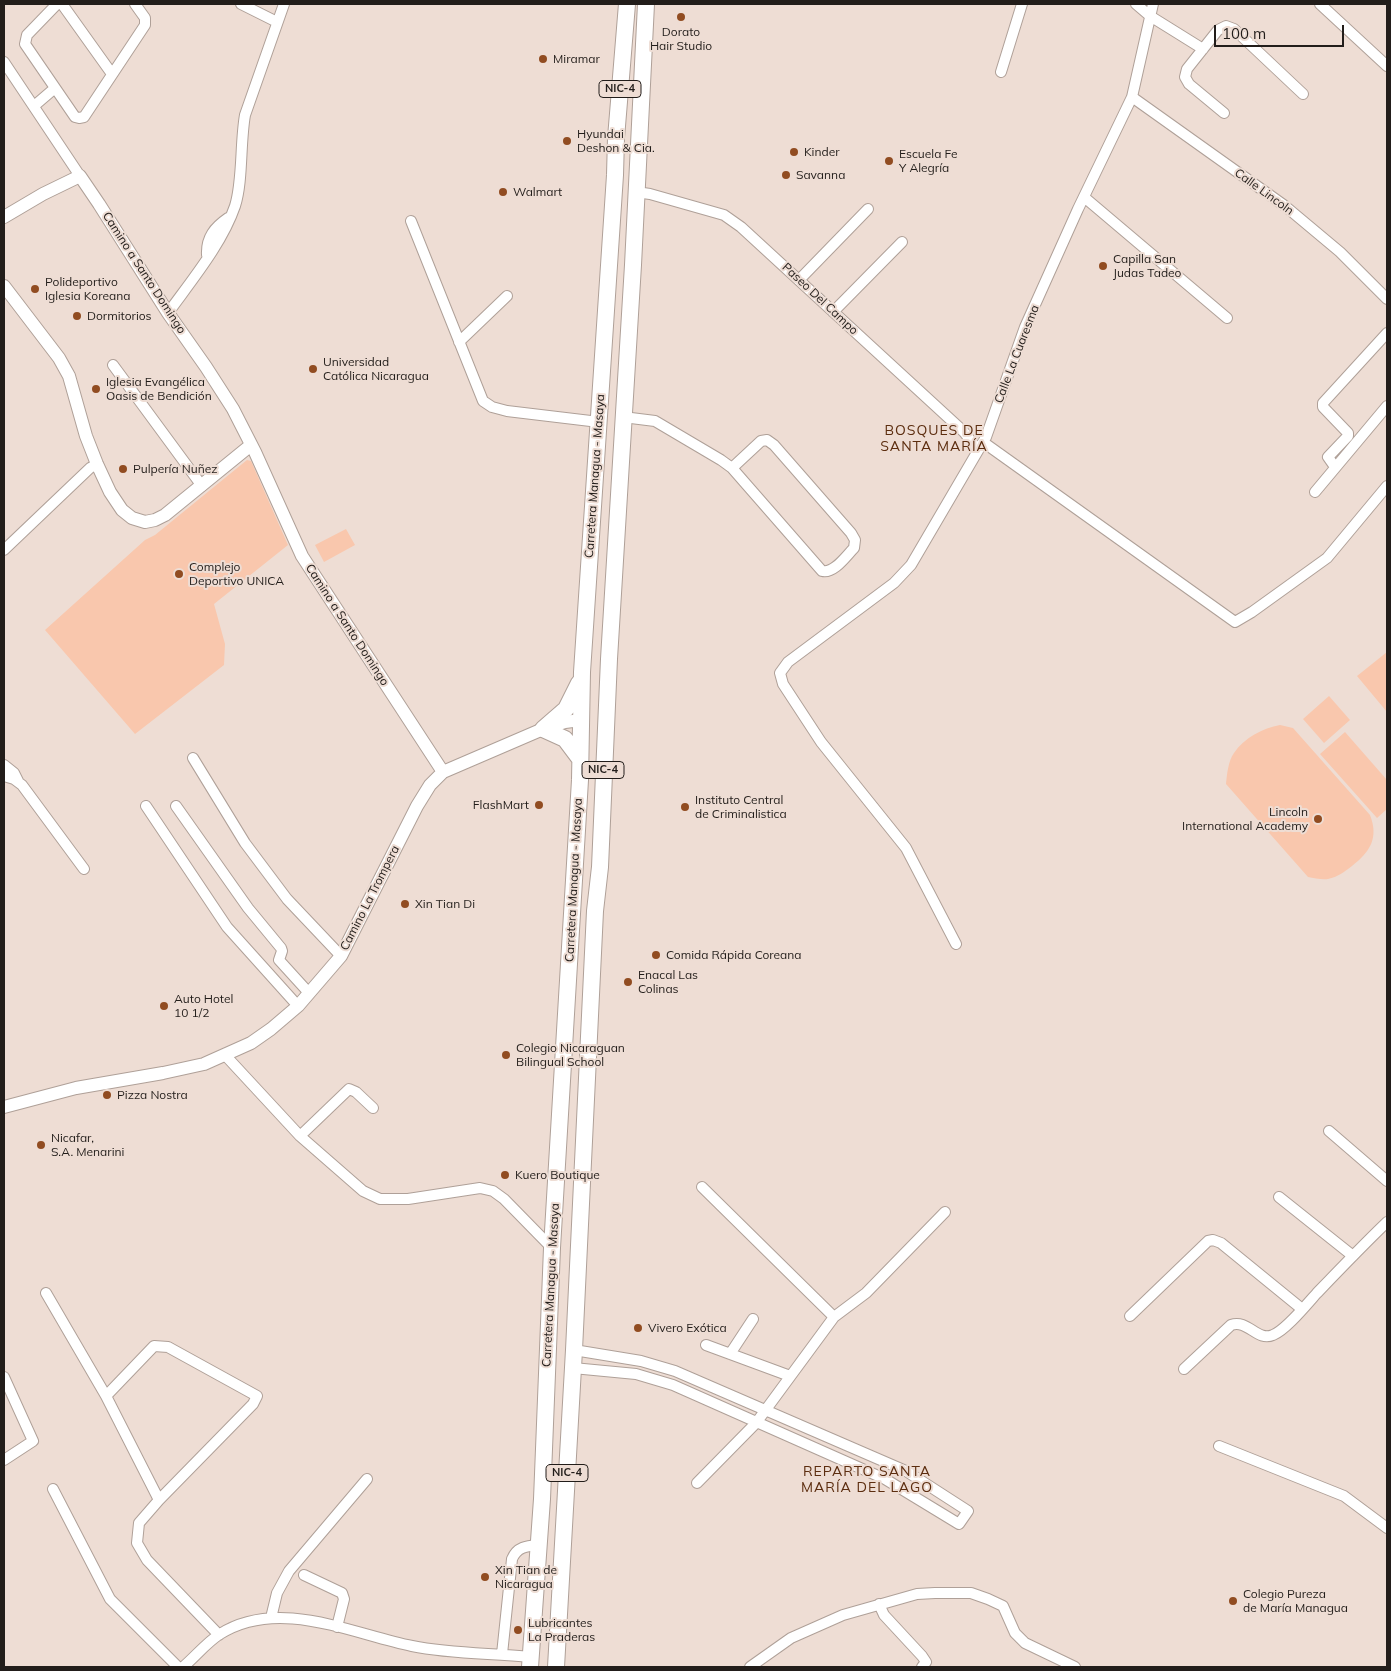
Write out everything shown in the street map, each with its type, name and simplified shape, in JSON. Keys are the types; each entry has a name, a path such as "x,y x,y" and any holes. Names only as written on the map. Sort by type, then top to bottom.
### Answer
{"highway":[{"name":"Carretera Managua - Masaya","path":"530,1664 542,1499 552,1248 580,759 582,672 616,138 627,4"},
{"name":"Carretera Managua - Masaya","path":"556,1667 574,1350 595,911 600,867 609,659 645,8"},
{"path":"616,138 621,149 628,153 639,142"},
{"path":"615,175 626,164 630,165 637,172"},
{"path":"600,867 595,857 599,763 594,742 580,720 597,693 609,659"},
{"path":"580,759 565,739 543,729 566,709 576,692 582,672"},
{"path":"538,1545 552,1541 564,1531"},
{"path":"538,1545 548,1554 555,1571 560,1577"}],"street":[{"path":"57,4 27,35 26,47 74,117 82,118 146,23 145,18 135,4"},
{"path":"62,4 112,74"},
{"path":"241,4 277,22"},
{"path":"168,313 208,257 235,206 245,115 284,4"},
{"path":"1001,72 1022,4"},
{"path":"1136,4 1150,16 1203,49"},
{"name":"Calle La Cuaresma","path":"956,944 906,848 821,742 783,684 780,673 788,662 894,583 911,565 981,446 1026,327 1084,197 1132,97 1153,4"},
{"path":"1320,4 1387,66"},
{"path":"1224,113 1189,84 1185,77 1187,69 1218,30 1226,26 1234,29 1304,94"},
{"path":"4,62 80,176 43,194 4,217"},
{"path":"34,106 55,88"},
{"name":"Calle Lincoln","path":"1132,97 1285,206 1340,252 1387,299"},
{"name":"Camino a Santo Domingo","path":"80,176 168,313 228,401 251,445 302,556 443,772"},
{"name":"Paseo Del Campo","path":"636,192 650,194 724,215 741,227 981,446 1235,622 1327,558 1387,486"},
{"path":"1084,197 1227,318"},
{"path":"799,280 868,209"},
{"path":"411,221 483,401 492,407 507,412 599,422"},
{"path":"833,312 902,242"},
{"path":"4,286 59,358 69,376 86,436 97,464 110,492 122,510 132,518 145,522 165,515 251,445"},
{"path":"460,342 507,296"},
{"path":"1335,467 1328,457 1348,436 1348,433 1323,407 1323,403 1387,333"},
{"path":"113,365 202,486"},
{"path":"1315,492 1387,406"},
{"path":"623,416 655,421 732,468 822,571 832,570 854,548 852,533 774,444 767,440 762,441 732,468"},
{"path":"4,550 90,468 97,464"},
{"path":"443,772 543,729 564,722 580,720"},
{"path":"193,758 245,843 287,899 340,956"},
{"path":"4,765 14,773 84,869"},
{"name":"Camino La Trompera","path":"4,1107 76,1088 204,1064 250,1043 271,1029 298,1006 340,956 356,928 416,806 430,785 443,772"},
{"path":"4,776 18,781"},
{"path":"146,806 227,927 298,1006"},
{"path":"176,806 248,908 281,948 279,960 309,993"},
{"path":"225,1055 300,1136 363,1191 380,1199 408,1199 480,1188 493,1191 504,1199 552,1248"},
{"path":"300,1136 349,1089 356,1092 373,1108"},
{"path":"1329,1131 1387,1181"},
{"path":"702,1187 834,1317"},
{"path":"1279,1197 1353,1256"},
{"path":"697,1483 766,1410 834,1317 866,1293 945,1212"},
{"path":"1184,1369 1231,1325 1243,1324 1265,1336 1272,1336 1302,1309 1387,1222"},
{"path":"1130,1316 1208,1241 1214,1240 1221,1243 1302,1309"},
{"path":"46,1293 106,1396 159,1500"},
{"path":"730,1354 753,1319"},
{"path":"706,1345 790,1376"},
{"path":"106,1396 154,1346 168,1347 257,1396 253,1404 139,1523 137,1543 146,1560 219,1635"},
{"path":"573,1368 636,1374 673,1385 885,1479 960,1524 968,1511 906,1471 675,1371 641,1361 574,1350"},
{"path":"4,1377 33,1441 4,1460"},
{"path":"1219,1446 1344,1496 1387,1528"},
{"path":"271,1618 277,1593 289,1571 367,1479"},
{"path":"53,1489 110,1599 178,1667"},
{"path":"502,1654 512,1559 515,1552 521,1548 538,1545"},
{"path":"304,1575 342,1594 344,1600 337,1628"},
{"path":"750,1667 791,1638 843,1615 917,1594 935,1593 971,1593 1003,1606 1015,1633 1025,1643 1075,1667"},
{"path":"879,1604 884,1615 922,1656 926,1662 922,1667"},
{"path":"183,1667 219,1635 240,1624 271,1618 309,1621 412,1646 468,1653 502,1654 530,1664"}],"shaded area":[{"name":"Complejo Deportivo UNICA","path":"247,460 251,461 288,545 214,604 225,644 224,665 135,734 45,630 145,540 155,535"},
{"path":"346,529 355,545 324,562 315,545"},
{"path":"1387,652 1387,712 1357,676"},
{"path":"1329,696 1350,720 1324,743 1303,719"},
{"path":"1280,725 1293,728 1370,815 1373,823 1373,838 1368,850 1352,866 1332,878 1308,877 1226,784 1230,760 1238,748 1254,734"},
{"path":"1345,732 1387,780 1387,809 1377,818 1320,754"}],"place":[{"name":"Dorato Hair Studio","path":"681,17"},
{"name":"Miramar","path":"543,59"},
{"name":"Hyundai Deshon & Cia.","path":"567,141"},
{"name":"Kinder","path":"794,152"},
{"name":"Escuela Fe Y Alegría","path":"889,161"},
{"name":"Savanna","path":"786,175"},
{"name":"Walmart","path":"503,192"},
{"name":"Capilla San Judas Tadeo","path":"1103,266"},
{"name":"Polideportivo Iglesia Koreana","path":"35,289"},
{"name":"Dormitorios","path":"77,316"},
{"name":"Universidad Católica Nicaragua","path":"313,369"},
{"name":"Iglesia Evangélica Oasis de Bendición","path":"96,389"},
{"name":"Pulpería Nuñez","path":"123,469"},
{"name":"Complejo Deportivo UNICA","path":"179,574"},
{"name":"FlashMart","path":"539,805"},
{"name":"Instituto Central de Criminalistica","path":"685,807"},
{"name":"Lincoln International Academy","path":"1318,819"},
{"name":"Xin Tian Di","path":"405,904"},
{"name":"Comida Rápida Coreana","path":"656,955"},
{"name":"Enacal Las Colinas","path":"628,982"},
{"name":"Auto Hotel 10 1/2","path":"164,1006"},
{"name":"Colegio Nicaraguan Bilingual School","path":"506,1055"},
{"name":"Pizza Nostra","path":"107,1095"},
{"name":"Nicafar, S.A. Menarini","path":"41,1145"},
{"name":"Kuero Boutique","path":"505,1175"},
{"name":"Vivero Exótica","path":"638,1328"},
{"name":"Xin Tian de Nicaragua","path":"485,1577"},
{"name":"Colegio Pureza de María Managua","path":"1233,1601"},
{"name":"Lubricantes La Praderas","path":"518,1630"}],"district":[{"name":"BOSQUES DE SANTA MARÍA","path":"934,440"},
{"name":"REPARTO SANTA MARÍA DEL LAGO","path":"867,1480"}]}
